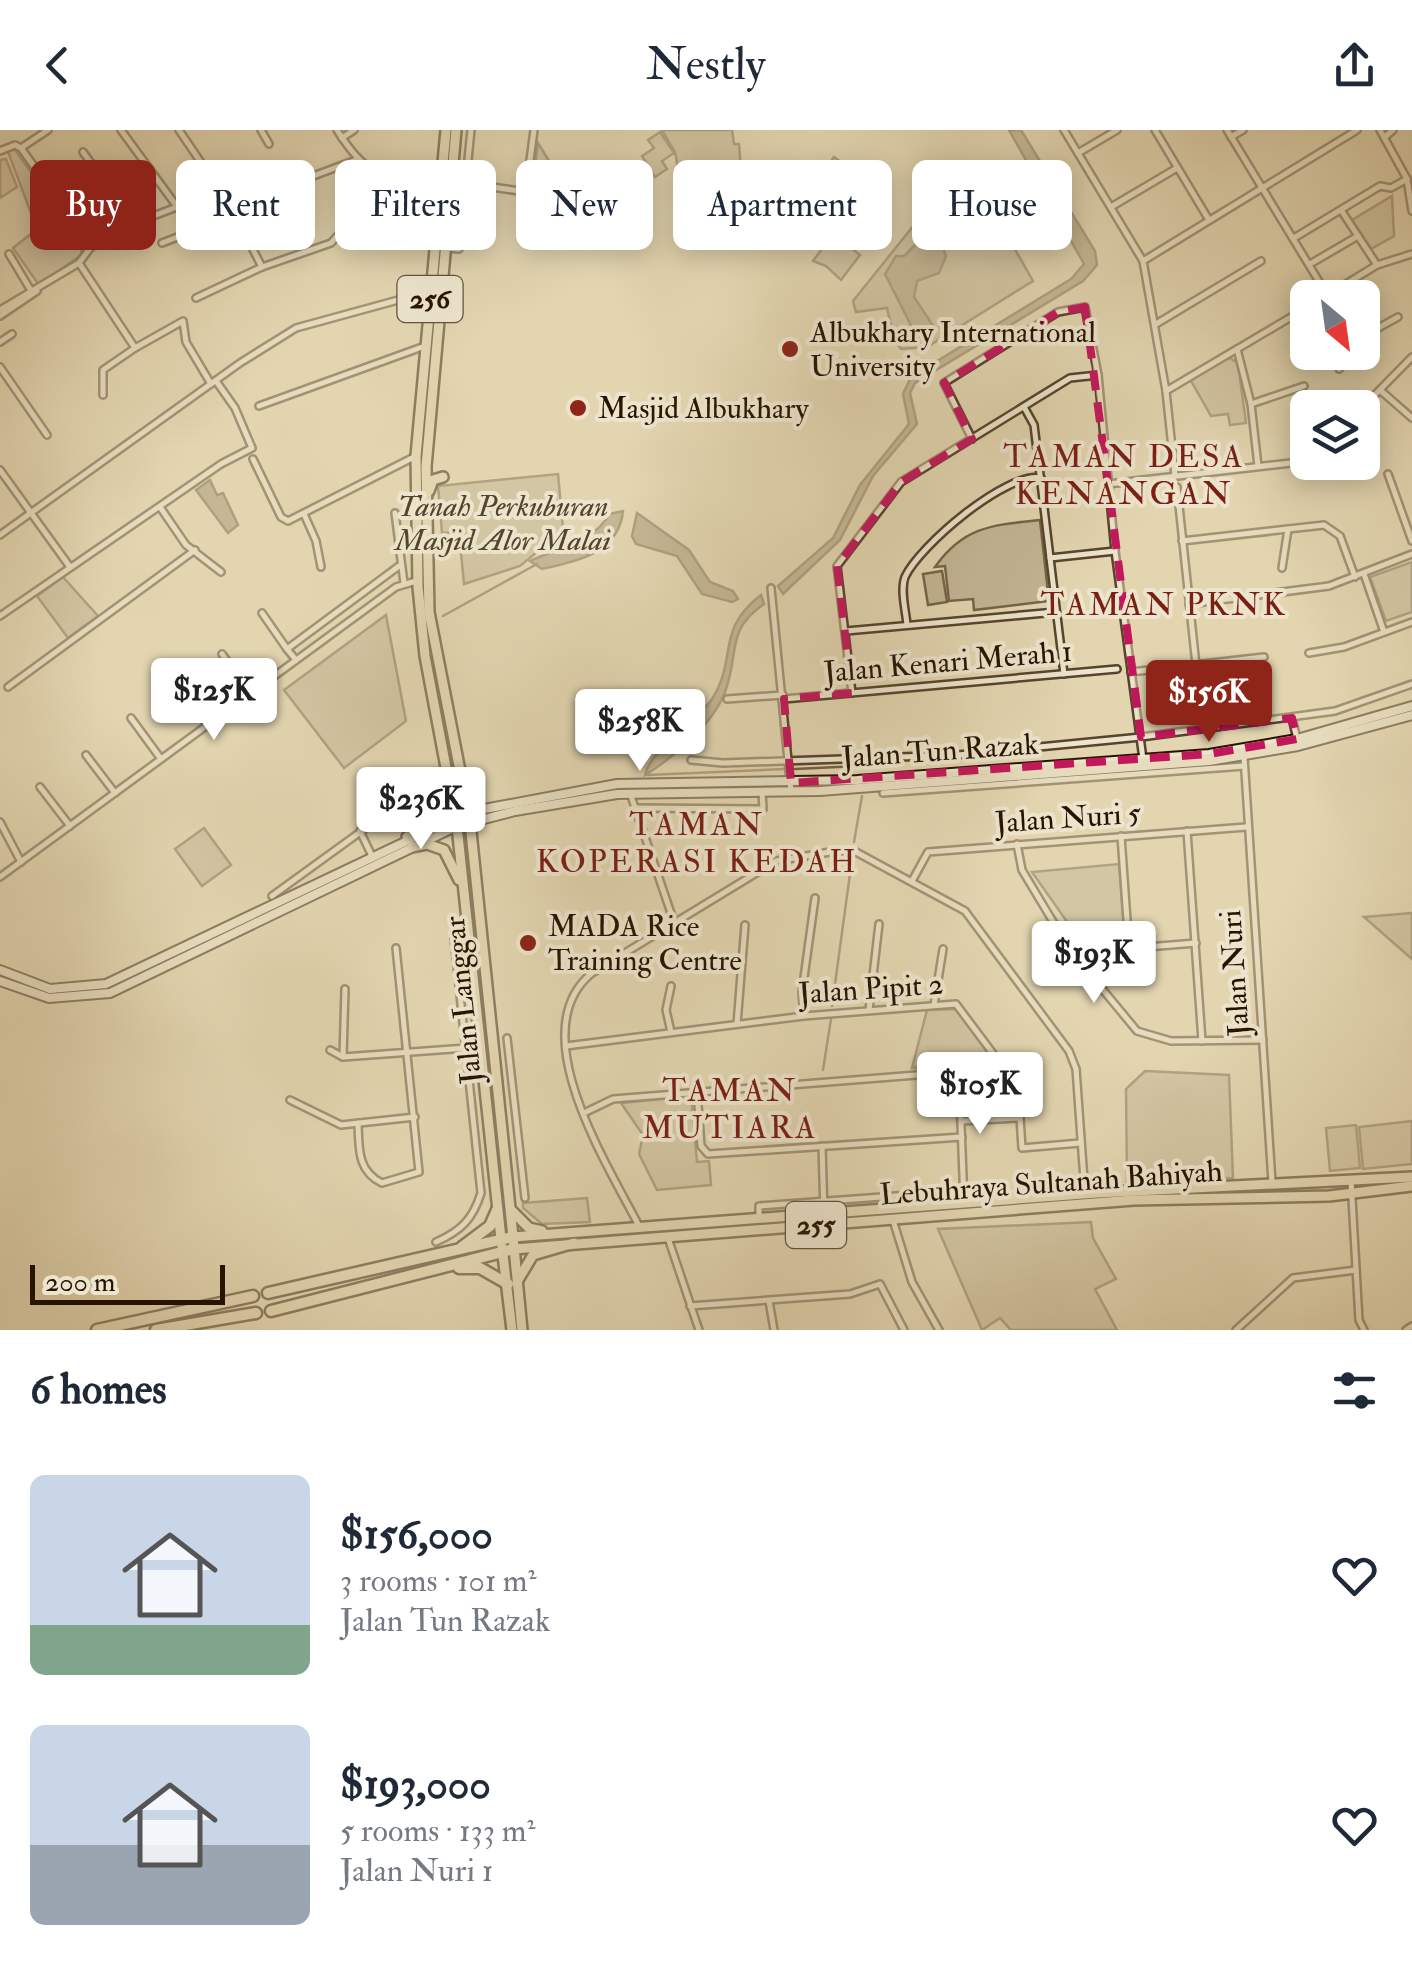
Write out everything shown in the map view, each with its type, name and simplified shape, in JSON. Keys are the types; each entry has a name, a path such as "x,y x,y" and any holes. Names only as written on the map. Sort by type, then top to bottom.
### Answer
{"highway":[{"path":"444,1262 490,1226 503,1209"},
{"path":"271,1311 508,1244"},
{"path":"268,1293 444,1262 480,1268 513,1283"},
{"path":"97,1330 253,1296"},
{"path":"156,1330 256,1313"}],"main road":[{"name":"Jalan Langgar","path":"443,160 446,130"},
{"name":"Jalan Langgar","path":"453,160 456,130"},
{"name":"Jalan Langgar","path":"435,250 416,456 422,637 456,821 481,1045 522,1330"},
{"name":"Jalan Langgar","path":"446,250 425,518 434,654 469,817 481,1045 503,1146 503,1209"},
{"path":"425,518 430,483 443,478"},
{"name":"Jalan Tun Razak","path":"469,817 630,793 762,792 1143,759 1297,739 1412,706"},
{"name":"Jalan Tun Razak","path":"469,817 618,784 892,789 1244,761 1412,715"},
{"path":"410,842 431,820 450,788"},
{"path":"0,981 49,998 110,993 410,842 469,817"},
{"path":"0,970 50,988 106,984 371,854 410,842 444,850 465,896"},
{"name":"Lebuhraya Sultanah Bahiyah","path":"508,1244 566,1232 642,1226 1085,1194 1412,1177"},
{"name":"Lebuhraya Sultanah Bahiyah","path":"508,1244 574,1244 1134,1200 1352,1194 1412,1186"},
{"path":"503,1209 534,1230 566,1232"},
{"path":"642,1226 667,1238 687,1223"},
{"path":"513,1283 533,1254 574,1244"},
{"name":"Jalan Langgar","path":"512,1330 513,1283"}],"street":[{"path":"21,148 48,130"},
{"path":"121,130 176,205"},
{"path":"179,130 200,160"},
{"path":"260,130 269,144"},
{"path":"337,130 356,160"},
{"path":"342,138 354,130"},
{"path":"467,160 471,130"},
{"path":"530,160 534,130"},
{"path":"1064,130 1142,261 1156,324 1175,476"},
{"path":"1078,153 1117,130"},
{"path":"1155,130 1210,220"},
{"path":"1226,130 1318,280"},
{"path":"1231,137 1242,130"},
{"path":"1142,261 1357,130"},
{"path":"1380,130 1407,180 1412,211"},
{"path":"1384,137 1392,130"},
{"path":"0,150 15,145 30,161"},
{"path":"83,152 89,160"},
{"path":"1111,207 1177,168"},
{"path":"1294,238 1380,186 1388,188 1407,180"},
{"path":"1341,210 1377,266"},
{"path":"1310,264 1358,236"},
{"path":"162,243 176,238"},
{"path":"196,298 335,239"},
{"path":"0,313 79,263 89,250"},
{"path":"253,250 262,267"},
{"path":"8,254 33,290"},
{"path":"1354,280 1377,266 1412,254"},
{"path":"1156,324 1261,261"},
{"path":"79,263 136,348"},
{"path":"0,535 296,328 431,291"},
{"path":"972,438 944,383 1058,312 1085,307 1098,375 1114,550 1143,759"},
{"path":"1380,327 1398,317"},
{"path":"1166,391 1290,318"},
{"path":"0,616 159,506 252,448 235,408 186,342 182,321 103,370 102,395"},
{"path":"0,342 12,334"},
{"path":"258,406 426,345"},
{"path":"1237,349 1252,404 1258,466"},
{"path":"1412,358 1380,390 1412,418"},
{"path":"0,367 47,434"},
{"path":"852,693 837,566 901,482 1074,376 1098,375"},
{"path":"1252,404 1304,386"},
{"path":"1023,407 1034,425 1064,674"},
{"path":"253,459 283,520 304,514 416,456"},
{"path":"1108,484 1290,463"},
{"path":"0,470 70,567"},
{"path":"1388,474 1412,541"},
{"path":"906,625 905,577 942,529 1020,481 1041,478"},
{"path":"1178,487 1196,665"},
{"path":"159,506 182,540 221,572"},
{"path":"395,512 404,583"},
{"path":"304,514 316,541 321,567"},
{"path":"1182,541 1324,525 1335,531 1355,577"},
{"path":"1282,568 1288,529"},
{"path":"8,687 195,550"},
{"path":"1050,558 1114,550"},
{"path":"1189,604 1318,588 1412,554"},
{"path":"287,648 399,566"},
{"path":"1364,574 1384,632"},
{"path":"0,878 404,583 418,581"},
{"path":"771,588 791,787"},
{"path":"846,631 1056,612"},
{"path":"262,613 296,660"},
{"path":"1309,654 1412,622"},
{"path":"222,654 250,694"},
{"path":"1131,672 1264,658"},
{"name":"Jalan Kenari Merah 1","path":"727,699 852,693 1117,670"},
{"path":"691,760 789,761 958,754 1141,737 1335,711 1412,684"},
{"path":"177,685 208,725"},
{"path":"131,718 161,759"},
{"path":"1292,718 1297,739"},
{"path":"86,754 114,794"},
{"name":"Jalan Nuri","path":"1244,761 1272,1185"},
{"path":"272,896 439,775"},
{"path":"40,786 70,826"},
{"path":"883,794 892,789"},
{"path":"634,808 763,808 762,792"},
{"path":"630,793 674,922"},
{"path":"0,822 21,862"},
{"name":"Jalan Nuri 5","path":"912,881 928,852 1246,826"},
{"path":"360,832 371,854"},
{"path":"1187,832 1202,1040"},
{"path":"1121,836 1129,948"},
{"path":"1017,844 1022,870 1070,950 1144,1035 1263,1040"},
{"path":"642,1226 570,1080 566,1046 568,1009 580,985 674,922 770,864 792,855 849,851 965,911 1069,1051 1076,1070 1085,1194"},
{"path":"804,1016 802,992 815,898"},
{"path":"869,1010 879,924"},
{"path":"737,1024 744,925"},
{"path":"436,1242 463,1227 473,1216 481,1193 481,1045 454,935 460,928 468,928"},
{"path":"1090,973 1129,948 1196,943"},
{"path":"358,1123 363,1167 382,1182 419,1172 396,948"},
{"path":"934,1004 943,949"},
{"path":"671,986 666,1010 671,1032"},
{"path":"342,1057 345,989"},
{"name":"Jalan Pipit 2","path":"566,1046 804,1016 934,1004 962,1008 1018,1087 1022,1148 1080,1143"},
{"path":"330,1050 342,1057 410,1055 507,1042 525,1198"},
{"path":"584,1113 613,1099 1005,1068"},
{"path":"959,1072 964,1204"},
{"path":"697,1091 701,1146 708,1154 962,1137"},
{"path":"290,1100 328,1121 358,1123 415,1117"},
{"path":"962,1121 1020,1118"},
{"path":"503,1146 518,1144"},
{"path":"822,1145 824,1213"},
{"path":"1351,1181 1360,1329"},
{"path":"760,1218 759,1206 964,1191"},
{"path":"893,1218 912,1282 939,1330"},
{"path":"667,1238 699,1330"},
{"path":"1236,1330 1293,1278 1356,1270"},
{"path":"690,1306 850,1294 880,1284 904,1330"},
{"path":"770,1301 774,1330"},
{"path":"1406,1330 1412,1326"}],"highlighted area":[{"path":"1085,307 1141,737 1292,718 1297,739 1209,754 791,783 784,699 852,693 837,566 901,482 972,439 944,383 1058,312"}],"green space":[{"path":"662,130 732,130 734,144 739,144 740,160 677,160"},
{"path":"660,132 674,153 662,161 667,169 655,177 653,160 642,156 654,148 648,140"},
{"path":"538,143 548,160 536,160"},
{"path":"13,147 30,171 30,210 7,149"},
{"path":"6,159 17,187 0,198 0,160"},
{"path":"1392,196 1394,236 1371,249 1352,220"},
{"path":"912,227 912,250 1015,250 1033,281 927,347 901,349 894,339 887,308 856,312 853,301"},
{"path":"30,235 30,250 81,250 81,255 39,285 13,248"},
{"path":"821,250 854,250 860,255 841,280 826,266 813,261"},
{"path":"1228,357 1238,363 1246,423 1230,425 1228,414 1211,416 1190,379"},
{"name":"Tanah Perkuburan Masjid Alor Malai","path":"558,474 564,539 543,547 520,566 464,584 459,532 442,533 438,486"},
{"path":"1040,520 1049,601 974,610 973,599 949,601 945,566 935,567 957,543 994,526"},
{"path":"1412,562 1412,612 1386,621 1370,577"},
{"path":"942,571 947,602 928,605 923,574"},
{"path":"63,577 98,616 68,638 37,596"},
{"path":"386,615 406,721 344,768 284,690"},
{"path":"204,828 231,865 202,886 175,849"},
{"path":"1119,864 1125,942 1114,946 1096,934 1082,943 1032,872"},
{"path":"1412,913 1412,959 1364,917"},
{"path":"956,1009 993,1060 912,1068 927,1010"},
{"path":"1145,1071 1229,1075 1233,1178 1127,1182 1126,1089"},
{"path":"691,1096 697,1162 709,1161 711,1185 657,1190 639,1154 643,1135 621,1103"},
{"path":"1412,1121 1412,1164 1363,1169 1359,1127"},
{"path":"1356,1125 1360,1168 1330,1171 1326,1128"},
{"path":"587,1198 590,1222 542,1224 523,1208 523,1203"},
{"path":"1091,1222 1093,1238 1116,1279 1095,1289 1117,1330 1011,1330 1000,1318 982,1330 938,1229"}],"shaded area":[{"path":"1009,130 1021,130 1039,160 1026,160"},
{"path":"1072,213 1095,251 1097,265 1083,281 915,383 910,393 917,424 873,476 840,540 783,594 778,586 833,538 860,485 909,424 903,394 911,377 1071,279 1084,264 1072,243"},
{"path":"912,248 944,250 946,256 939,273 917,281 914,297 934,327 927,341 919,341 885,274 896,256 904,256"},
{"path":"210,480 217,495 223,493 238,525 228,533 196,490"},
{"path":"623,511 614,537 594,553 542,569 530,561 585,538 609,514"},
{"path":"637,513 689,550 710,582 733,591 738,599 732,602 702,594 677,556 636,544 632,536"},
{"path":"761,595 764,604 738,633 719,704 691,739 645,775 655,756 712,699 720,684 732,632"}],"waterway":[{"path":"443,616 537,564"},
{"path":"795,769 859,766"},
{"path":"647,775 785,769"},
{"path":"854,842 862,796"},
{"path":"832,1006 852,859"},
{"path":"823,1070 831,1019"}],"place":[{"name":"Albukhary International University","path":"790,349"},
{"name":"Masjid Albukhary","path":"578,408"},
{"name":"MADA Rice Training Centre","path":"528,943"}],"district":[{"name":"TAMAN DESA KENANGAN","path":"1124,476"},
{"name":"TAMAN PKNK","path":"1164,605"},
{"name":"TAMAN KOPERASI KEDAH","path":"697,844"},
{"name":"TAMAN MUTIARA","path":"730,1110"}]}
